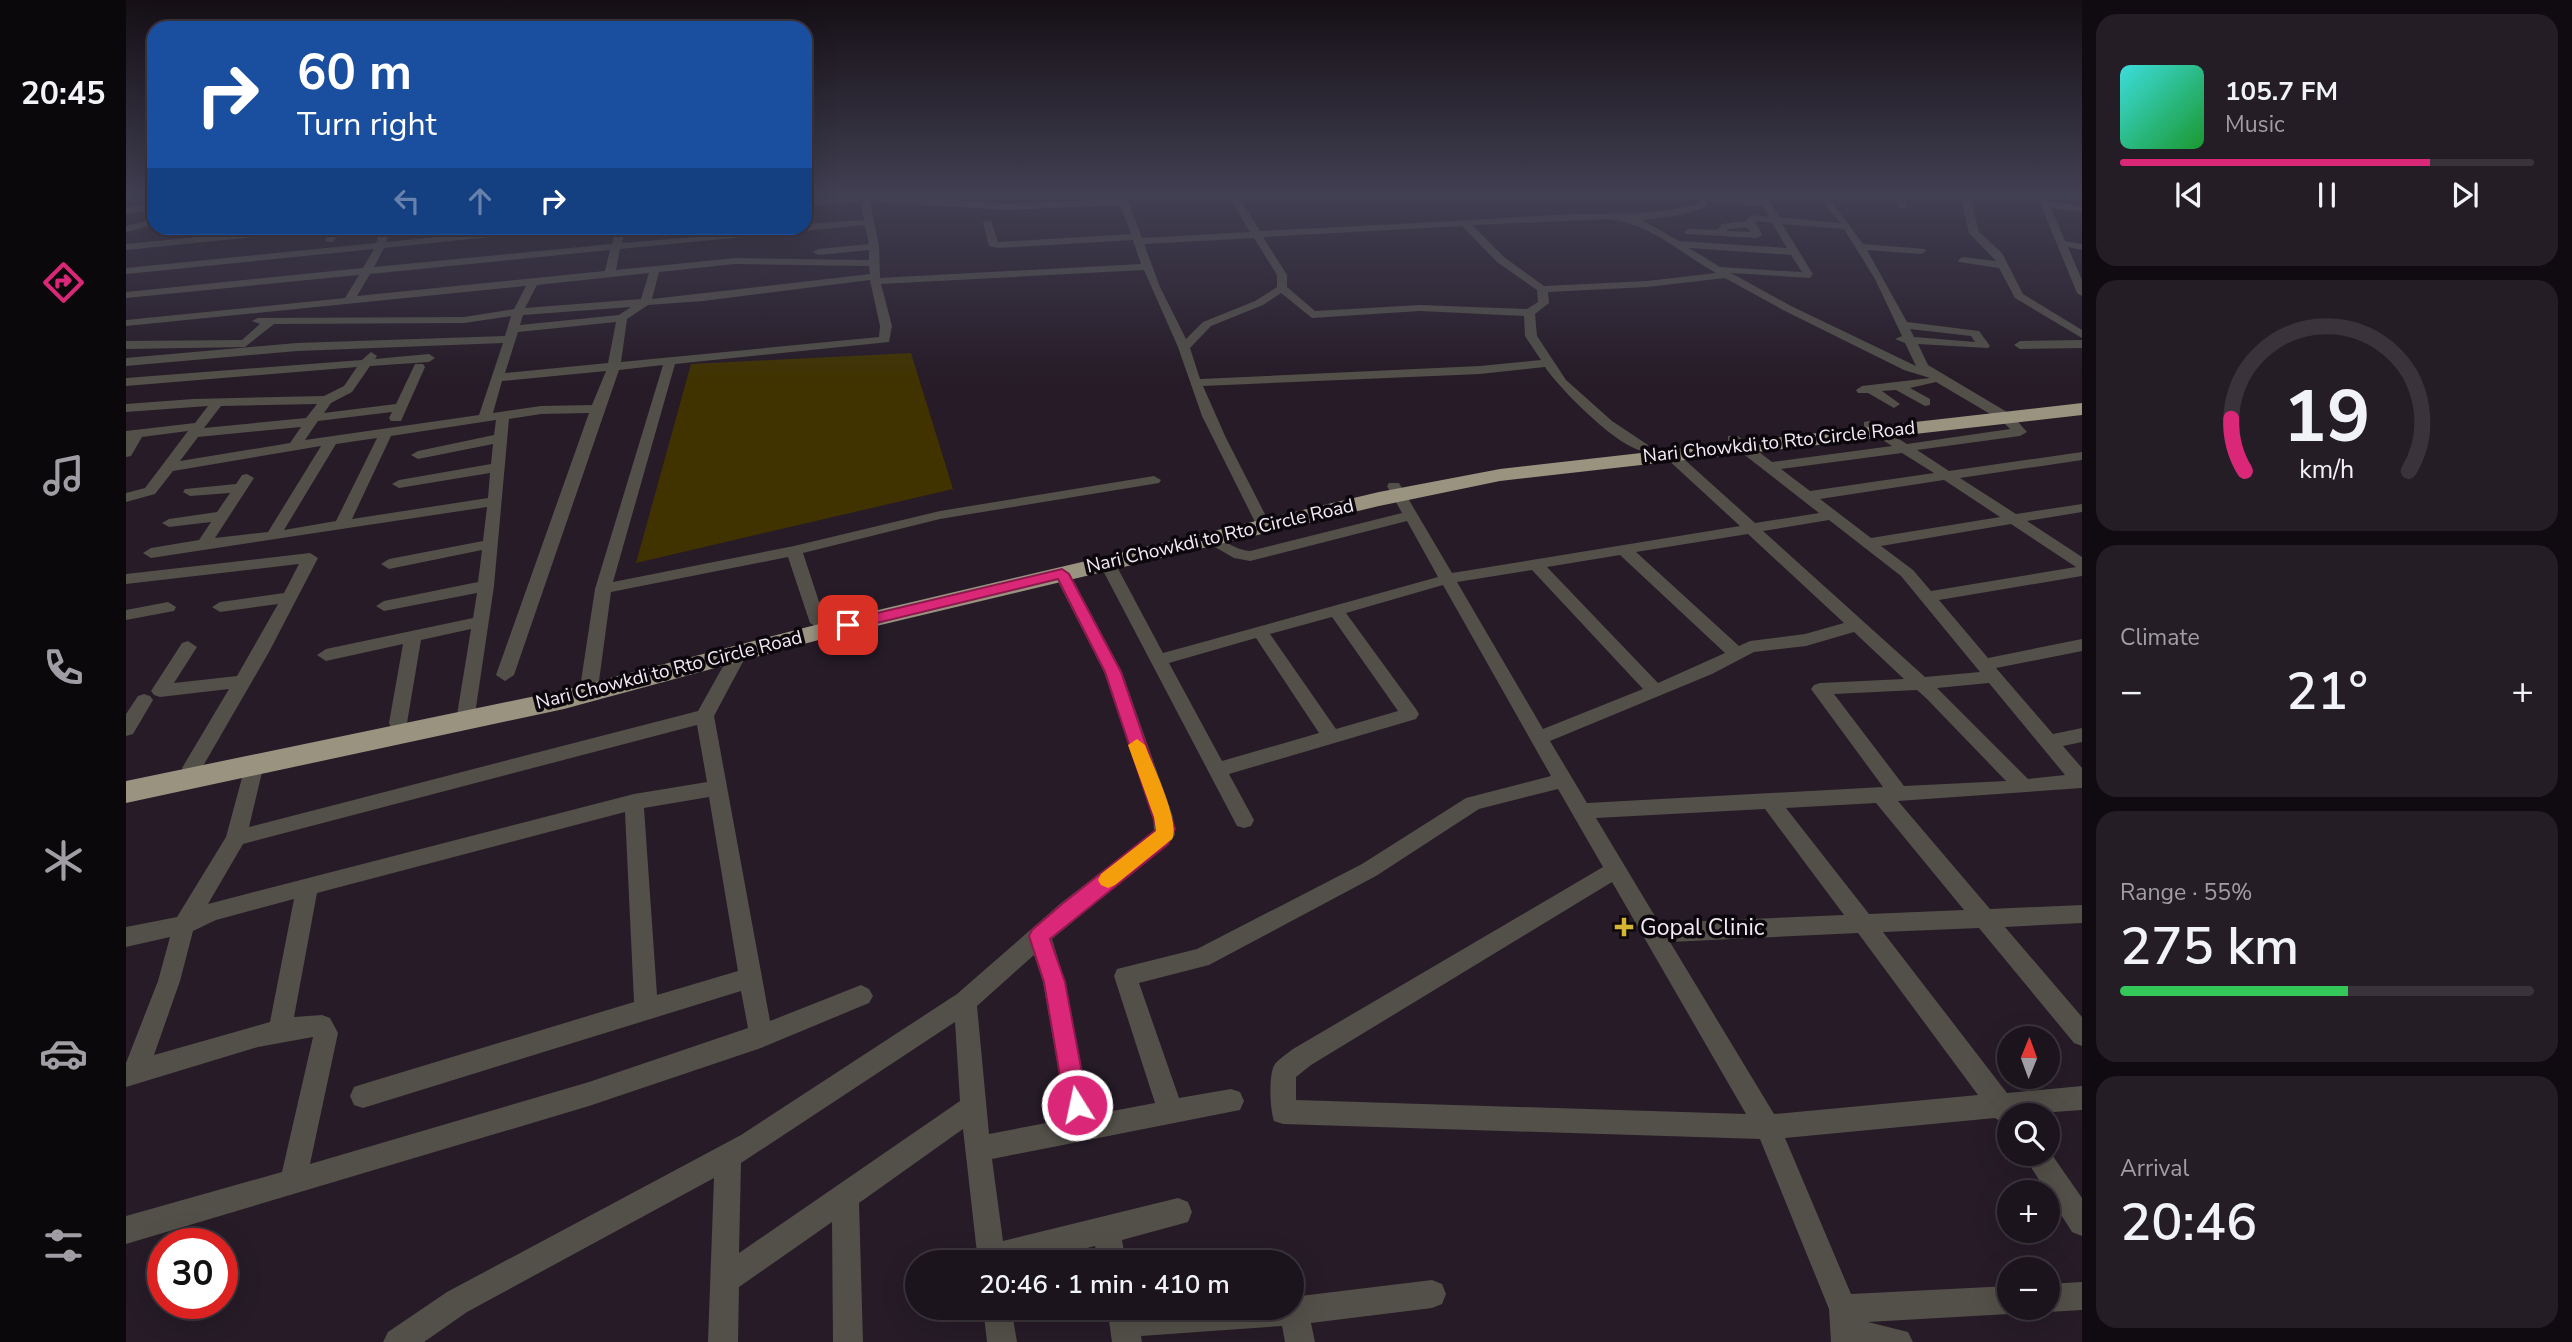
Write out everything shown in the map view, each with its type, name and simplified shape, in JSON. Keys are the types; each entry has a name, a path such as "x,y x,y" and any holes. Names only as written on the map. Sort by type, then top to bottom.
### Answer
{"highway":[{"name":"Nari Chowkdi to Rto Circle Road","path":"126,793 253,768 467,714 737,656 823,631 1209,539 1261,521 1402,499 1500,475 1671,454 1737,442 1999,418 2082,405"},
{"path":"1402,499 1452,473 1643,449 1737,442"},
{"path":"126,781 398,723 467,714 681,656 1261,521"}],"street":[{"path":"215,260 218,256"},
{"path":"126,271 260,256"},
{"path":"348,302 374,256"},
{"path":"126,295 512,256"},
{"path":"610,274 614,256"},
{"path":"126,362 238,350 434,342 622,318 646,302 703,281 734,261 784,256"},
{"path":"496,378 885,340 886,326 875,279 875,256"},
{"path":"1144,256 1184,346 1212,425 1261,521"},
{"path":"1271,256 1282,275 1282,288 1312,315 1420,307 1530,313 1544,303 1542,289"},
{"path":"1497,256 1508,267 1542,289 1647,284 1726,275"},
{"path":"1696,256 1726,275 1844,337 1926,375 2020,432 1769,467"},
{"path":"1715,268 1806,276 1808,274 1796,256"},
{"path":"1850,256 1926,375"},
{"path":"1865,256 1902,325 1904,339"},
{"path":"1998,256 2019,296 2082,335"},
{"path":"2066,256 2082,293"},
{"path":"1963,260 2003,265"},
{"path":"734,261 876,262"},
{"path":"434,342 477,303 533,282 655,270 703,281 875,279 1148,267"},
{"path":"646,302 655,270"},
{"path":"485,417 509,334 533,282"},
{"path":"1184,346 1208,324 1259,303 1282,288"},
{"path":"1871,288 1885,290"},
{"path":"126,323 215,317 348,302 477,303 518,312 646,302"},
{"path":"1530,313 1531,336 1561,382 1643,449"},
{"path":"126,400 165,359 215,317 327,322 456,320"},
{"path":"505,675 614,366 622,318"},
{"path":"126,339 150,321"},
{"path":"192,403 238,350 271,321"},
{"path":"281,379 327,322"},
{"path":"126,408 218,402 268,395 326,400 348,388 368,362 376,344 396,322"},
{"path":"1902,325 1976,333 1984,346 1904,339"},
{"path":"126,345 183,344 238,350"},
{"path":"2020,345 2082,344"},
{"path":"590,681 603,589 670,361"},
{"path":"126,383 368,362 424,363 342,525"},
{"path":"1196,383 1480,370 1550,363"},
{"path":"1894,404 1866,389 1898,386 1926,375"},
{"path":"1898,386 1925,402"},
{"path":"294,446 326,400"},
{"path":"126,498 150,491 218,402"},
{"path":"126,453 132,434 310,420 400,407"},
{"path":"169,467 485,417 541,410 597,409"},
{"path":"467,714 486,586 503,415"},
{"path":"1873,428 2082,564"},
{"path":"418,455 501,438"},
{"path":"273,536 331,441"},
{"path":"1737,442 1907,573 2082,780"},
{"path":"1671,454 1921,684 2024,787"},
{"path":"1808,496 2082,456"},
{"path":"399,484 498,467"},
{"path":"603,589 794,551 940,514 1154,480"},
{"path":"190,492 243,483 204,544"},
{"path":"1209,539 1239,555 1250,556 1402,499 1615,870 1768,1127 1857,1341 1898,1342"},
{"path":"151,553 495,500"},
{"path":"1869,543 2082,508"},
{"path":"1158,660 1448,579 1832,515"},
{"path":"169,523 222,516"},
{"path":"192,768 243,681 326,527"},
{"path":"389,564 491,544"},
{"path":"1624,550 1737,654"},
{"path":"794,551 818,623"},
{"path":"126,579 310,558"},
{"path":"1107,563 1244,820"},
{"path":"1536,565 1655,690"},
{"path":"1927,597 2082,571"},
{"path":"398,1342 457,1302 750,1144 965,1002 1069,910 1161,839 1166,829 1113,672 1062,574"},
{"path":"384,606 486,586"},
{"path":"220,607 288,597"},
{"path":"126,615 168,607"},
{"path":"1217,770 1410,714 1336,611"},
{"path":"326,655 480,621"},
{"path":"1539,738 1750,647 1806,640 1857,625"},
{"path":"1260,632 1331,736"},
{"path":"398,723 413,636"},
{"path":"2082,645 1990,670 1921,684 1820,689 1890,794 1982,918 2082,1035"},
{"path":"188,647 160,691 243,681"},
{"path":"737,656 705,716 761,1037"},
{"path":"126,729 144,700"},
{"path":"236,838 705,716"},
{"path":"2050,742 2082,735"},
{"path":"131,1074 169,981 184,925 236,838 253,768"},
{"path":"1171,1112 1125,976 1201,958 1369,870 1473,803 1563,780"},
{"path":"1581,811 2024,787 2082,780"},
{"path":"126,937 184,925 211,912 634,802 717,788"},
{"path":"1770,801 1999,1103"},
{"path":"634,802 646,1009"},
{"path":"1615,870 1302,1057 1284,1072 1283,1112 1768,1127 1997,1112"},
{"path":"280,1031 307,889"},
{"path":"1653,933 2082,914"},
{"path":"1040,936 1054,982 1081,1129"},
{"path":"363,1096 751,978"},
{"path":"126,1230 519,1116 761,1037 861,996"},
{"path":"965,1002 973,1107 991,1250"},
{"path":"131,1074 280,1031 313,1023 322,1026 326,1033 293,1181"},
{"path":"2052,1103 2082,1098"},
{"path":"978,1149 1231,1101"},
{"path":"725,1280 973,1107"},
{"path":"723,1342 728,1156"},
{"path":"2044,1166 2082,1222"},
{"path":"845,1196 848,1342"},
{"path":"1030,1250 1178,1212"},
{"path":"1106,1230 1110,1250"},
{"path":"1304,1310 1432,1294"},
{"path":"2060,1297 2082,1296"},
{"path":"1843,1309 1997,1301"},
{"path":"999,1320 1002,1342"},
{"path":"1124,1324 1176,1320"},
{"path":"1296,1320 1300,1342"}],"shaded area":[{"path":"911,353 953,489 636,563 691,364"}],"slow traffic":[{"path":"1108,880 1166,834 1163,817 1137,745"}],"place":[{"name":"Gopal Clinic","path":"1624,927"}],"route":[{"path":"848,625 1062,574 1113,672 1163,817 1166,834 1040,936 1054,982 1077,1105"}]}
